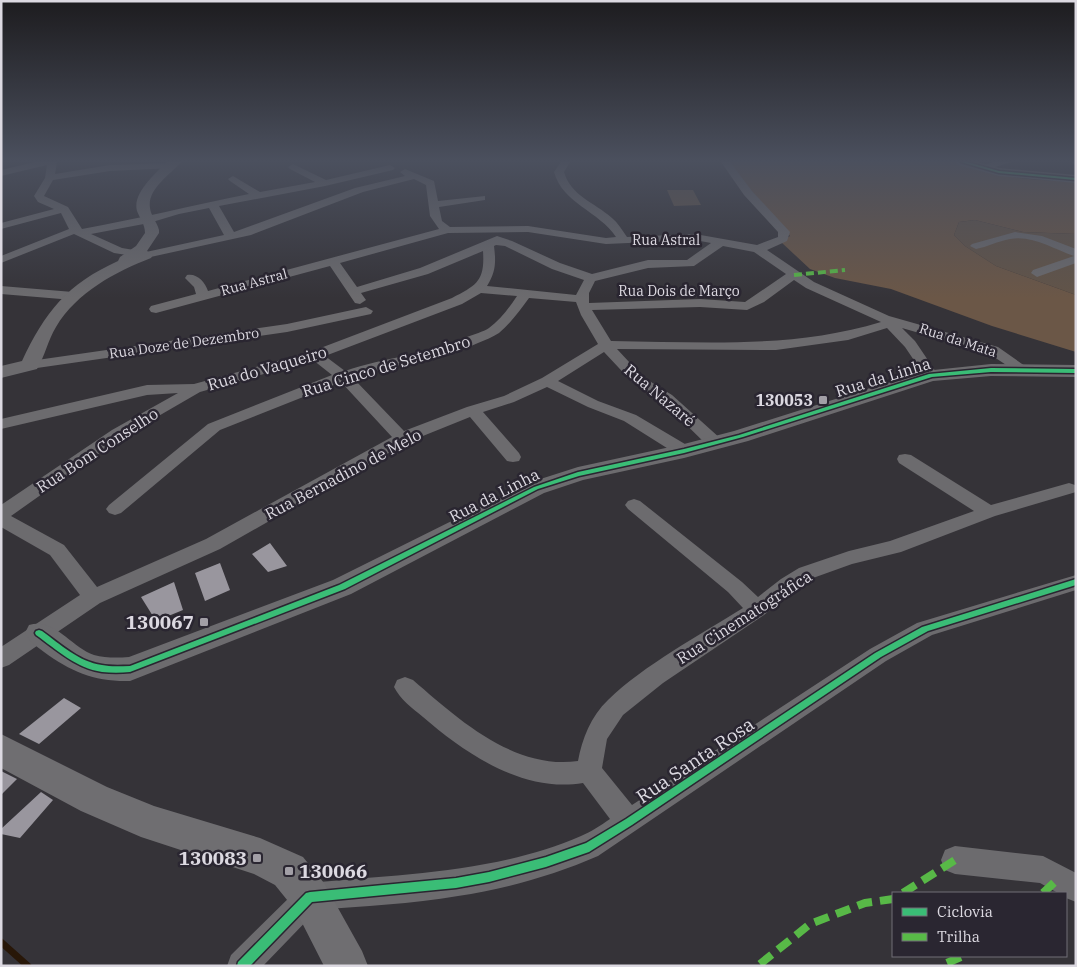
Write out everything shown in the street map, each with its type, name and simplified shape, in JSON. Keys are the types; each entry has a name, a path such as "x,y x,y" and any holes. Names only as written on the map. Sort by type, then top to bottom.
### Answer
{"main road":[{"path":"1,750 94,799 154,824 260,857 289,871 310,897 345,963"}],"street":[{"path":"139,255 152,233 149,220 142,207"},
{"path":"1,260 77,231 149,220 177,211 200,207"},
{"path":"214,207 231,237"},
{"path":"30,365 47,327 73,296 114,268 139,255 231,237 312,207"},
{"path":"434,207 434,217 437,222 448,230"},
{"path":"590,207 610,222 623,240"},
{"path":"758,249 783,239 785,234 761,207"},
{"path":"1,226 64,208 77,231 107,247 139,255"},
{"path":"479,289 486,278 490,265 492,243 501,228"},
{"name":"Rua Astral","path":"156,309 448,230 501,228 540,230 596,240 695,237 758,249 810,285 888,321 910,344 931,375"},
{"path":"976,246 1014,235 1029,236 1076,254"},
{"path":"355,291 424,271 492,243 508,243 556,266 590,278 648,264 690,263 721,242"},
{"path":"1037,273 1076,259"},
{"path":"333,262 381,331"},
{"name":"Rua Dois de Março","path":"479,289 583,303 700,303 748,306 754,304 783,280 794,275"},
{"path":"191,278 200,285 203,296"},
{"path":"590,278 585,285 583,303 606,346 776,346 848,336 888,321"},
{"name":"Rua do Vaqueiro","path":"1,424 147,390 195,389 315,355 457,301 479,289"},
{"path":"1,290 73,296"},
{"name":"Rua Cinco de Setembro","path":"115,508 168,467 214,427 294,394 367,368 443,351 482,336 510,315 525,294"},
{"name":"Rua Doze de Dezembro","path":"1,372 30,365 260,332 366,312"},
{"name":"Rua da Mata","path":"888,321 993,350 1005,356 1025,371"},
{"name":"Rua Bernadino de Melo","path":"1,658 93,598 213,544 402,438 509,398 547,381 577,361 606,346"},
{"name":"Rua Nazaré","path":"606,346 636,379 666,398 715,443"},
{"path":"315,355 344,377 375,412 402,438"},
{"name":"Rua da Linha","path":"39,633 81,663 109,671 130,670 342,587 553,481 715,443 931,375 966,371 1076,371"},
{"path":"547,381 593,404 630,418 684,451"},
{"name":"Rua Bom Conselho","path":"1,514 118,433 195,389"},
{"path":"473,410 513,457"},
{"path":"905,459 989,512"},
{"name":"Rua Cinematográfica","path":"589,771 593,745 597,734 615,708 655,676 757,609 788,584 806,573 849,558 894,547 989,512 1069,489"},
{"path":"634,505 735,587 757,609"},
{"path":"1,519 57,550 93,598"},
{"name":"Rua Santa Rosa","path":"310,897 456,883 489,877 546,862 589,846 629,822 878,655 925,629 1076,582"},
{"path":"405,687 435,714 479,746 512,762 562,774 589,771 629,822"},
{"path":"955,860 1043,870 1076,888"},
{"path":"242,966 254,951 310,897"}],"shaded area":[{"path":"765,207 1076,207 1076,234 1023,232 975,220 959,222 954,235 965,246 996,266 1076,295 1076,352 992,326 891,289 835,278 810,269 781,242 790,236"},
{"path":"975,220 1023,232 1076,234 1076,295 996,266 965,246 954,235 959,222"}],"building":[{"path":"270,543 287,566 268,572 252,554"},
{"path":"220,563 230,590 205,601 195,573"},
{"path":"174,582 183,610 156,621 141,597"},
{"path":"64,698 81,708 39,744 19,734"},
{"path":"1,771 17,779 1,795"},
{"path":"41,792 53,800 20,838 1,834 1,829"}],"waterway":[{"path":"1,942 28,966"}],"marked path":[{"path":"794,275 845,270"},
{"path":"905,892 955,860"},
{"path":"1044,892 1059,878"},
{"path":"760,964 810,924 865,903 892,899"},
{"path":"947,963 961,957"}],"cycle path":[{"path":"39,633 80,662 90,666 115,670 130,669 342,587 536,488 578,474 684,451 741,436 931,375 991,370 1076,371"},
{"path":"242,966 310,897 456,883 489,877 546,862 589,847 878,655 925,629 1076,582"}],"place":[{"name":"130053","path":"823,400"},
{"name":"130067","path":"204,622"},
{"name":"130083","path":"257,858"},
{"name":"130066","path":"289,871"}]}
